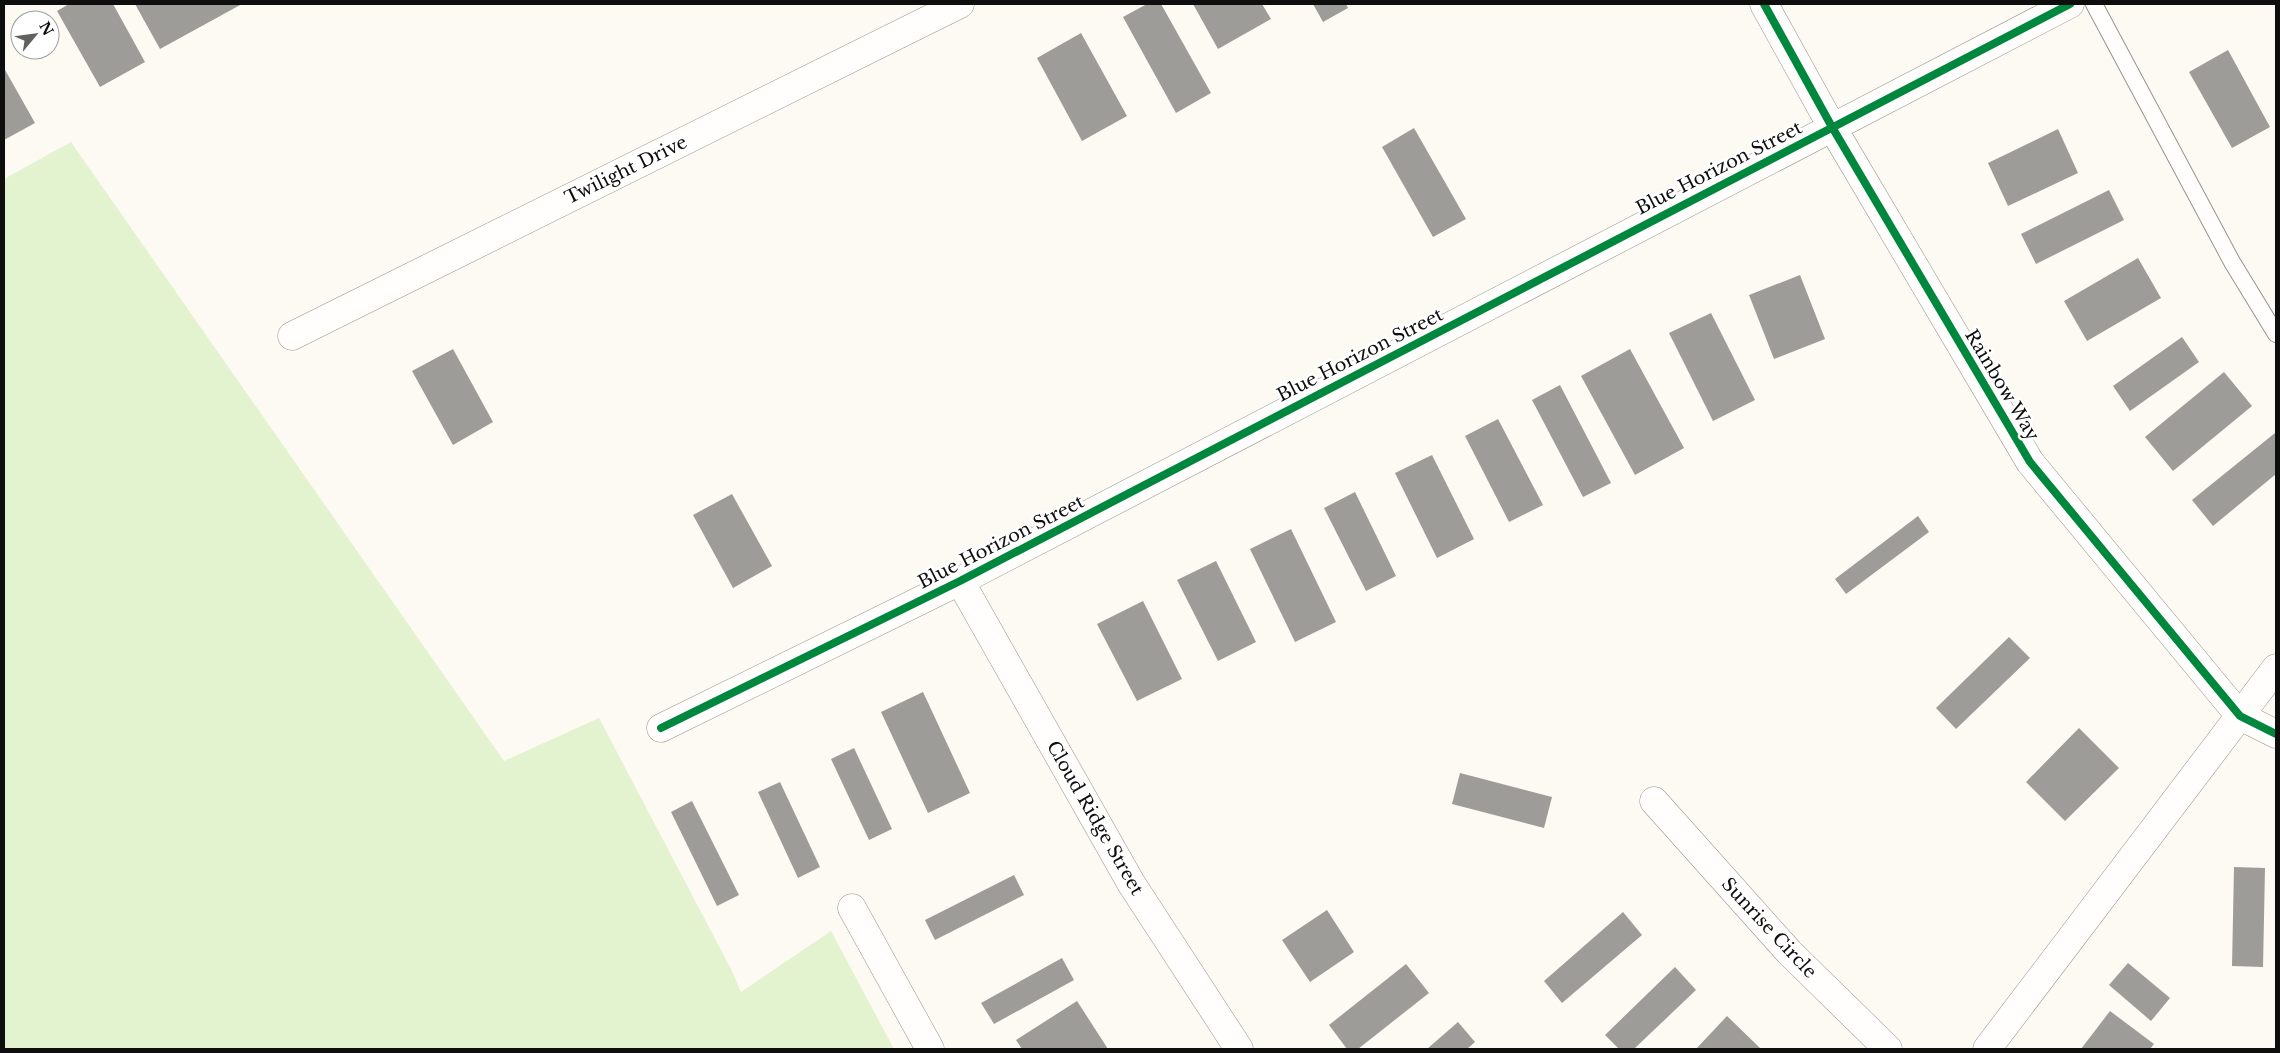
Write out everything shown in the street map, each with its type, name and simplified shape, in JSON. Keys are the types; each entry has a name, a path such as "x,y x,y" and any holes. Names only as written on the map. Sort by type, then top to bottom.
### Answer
{"street":[{"name":"Twilight Drive","path":"292,336 960,4"},
{"name":"Rainbow Way","path":"1764,4 1832,127 2030,462 2240,716 2276,734"},
{"name":"Blue Horizon Street","path":"661,728 960,581 2070,4"},
{"name":"Cloud Ridge Street","path":"960,581 1131,883 1239,1049"},
{"path":"1987,1049 2276,668"},
{"name":"Sunrise Circle","path":"1654,801 1789,952 1888,1049"},
{"path":"852,908 930,1049"}],"lane":[{"path":"2094,4 2232,262 2276,334"}],"green space":[{"path":"71,142 504,761 599,718 731,969 741,992 831,931 894,1049 4,1049 4,179"}],"building":[{"path":"69,4 113,4 145,62 100,87 60,16 59,10"},
{"path":"135,4 242,4 160,49"},
{"path":"1147,4 1161,4 1211,93 1176,113 1123,17"},
{"path":"1193,4 1262,4 1271,19 1218,49"},
{"path":"1313,4 1346,4 1348,8 1323,22"},
{"path":"1081,33 1127,116 1082,141 1037,58"},
{"path":"2228,50 2270,127 2232,148 2189,72"},
{"path":"4,68 35,123 4,140"},
{"path":"1414,128 1466,219 1433,237 1382,147"},
{"path":"2058,129 2078,173 2008,206 1988,163"},
{"path":"2109,190 2124,220 2036,264 2021,234"},
{"path":"2138,258 2161,298 2087,341 2064,301"},
{"path":"1800,275 1825,339 1774,359 1749,295"},
{"path":"1711,313 1755,400 1713,421 1669,333"},
{"path":"2182,337 2199,362 2130,411 2113,386"},
{"path":"453,349 493,422 453,445 412,371"},
{"path":"1630,349 1684,448 1635,475 1581,376"},
{"path":"2224,372 2252,406 2173,471 2145,437"},
{"path":"1560,385 1611,483 1583,497 1532,400"},
{"path":"1498,419 1543,505 1509,522 1465,436"},
{"path":"2275,433 2276,474 2213,526 2192,500"},
{"path":"1432,455 1474,539 1437,558 1395,473"},
{"path":"1355,492 1396,576 1366,591 1324,508"},
{"path":"732,494 772,566 733,588 693,515"},
{"path":"1918,516 1929,532 1846,594 1835,579"},
{"path":"1291,529 1336,622 1295,642 1250,549"},
{"path":"1216,561 1256,642 1218,661 1177,580"},
{"path":"1143,601 1182,679 1137,701 1097,624"},
{"path":"2009,637 2030,658 1956,729 1936,708"},
{"path":"923,692 970,793 928,813 881,712"},
{"path":"2079,728 2119,768 2065,821 2026,782"},
{"path":"854,748 892,829 869,840 831,759"},
{"path":"1460,773 1552,797 1544,828 1452,804"},
{"path":"780,782 820,867 798,878 758,792"},
{"path":"692,801 739,895 717,906 671,812"},
{"path":"2234,867 2265,868 2263,967 2232,966"},
{"path":"1014,875 1024,895 935,940 925,920"},
{"path":"1327,910 1354,952 1310,982 1282,940"},
{"path":"1623,912 1642,935 1562,1003 1544,981"},
{"path":"1062,958 1074,980 994,1024 981,1003"},
{"path":"2128,963 2170,998 2151,1021 2109,985"},
{"path":"1406,964 1429,993 1358,1049 1347,1049 1329,1025"},
{"path":"1675,967 1696,990 1634,1049 1619,1049 1605,1035"},
{"path":"1077,1001 1108,1049 1022,1049 1016,1040"},
{"path":"2110,1011 2154,1044 2150,1049 2081,1049"},
{"path":"1727,1016 1761,1049 1696,1049"},
{"path":"1458,1022 1475,1042 1467,1049 1427,1049"}],"cycle path":[{"path":"1764,4 1832,127 2030,462 2240,716 2276,734"},
{"path":"661,728 960,581 2070,4"}]}
